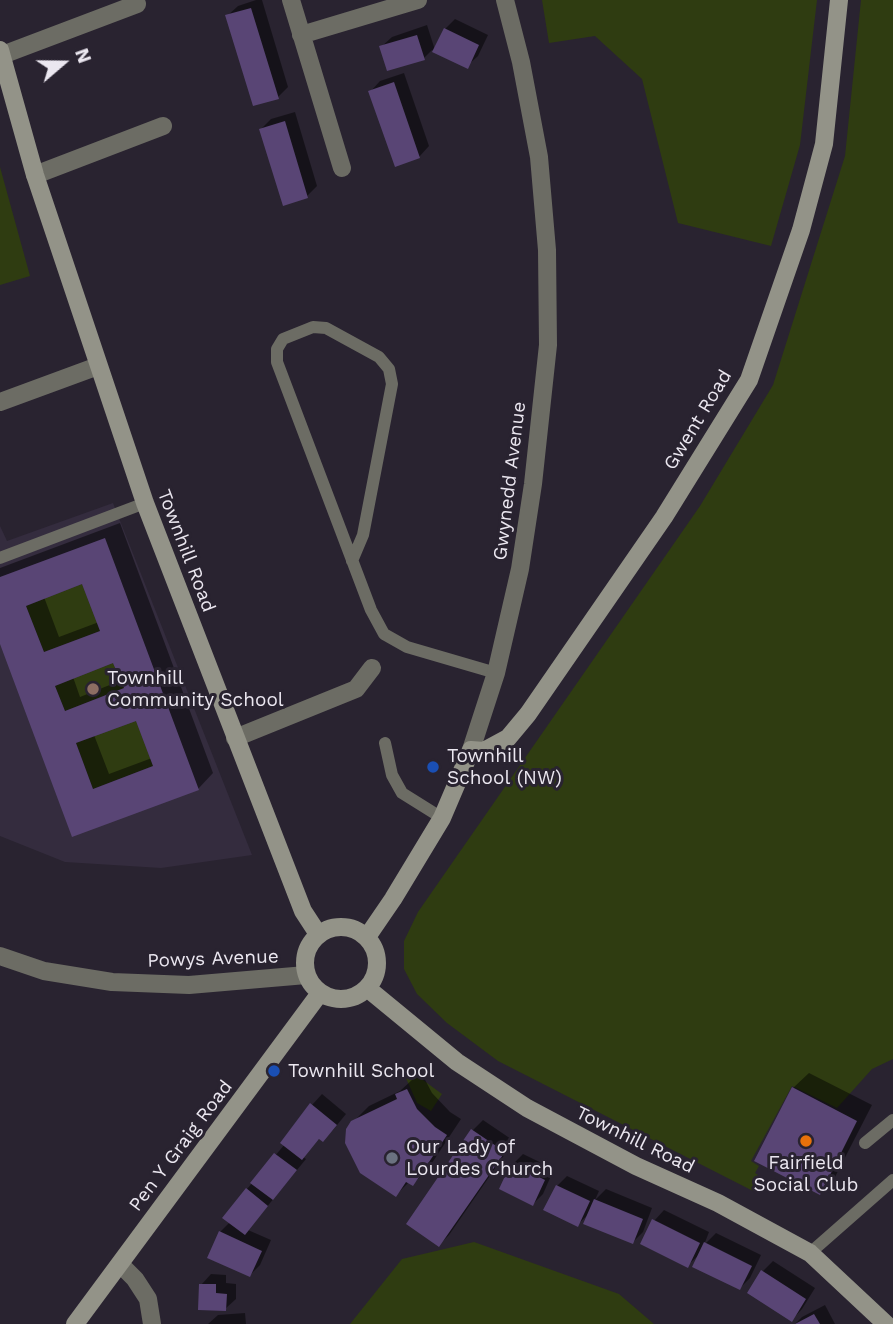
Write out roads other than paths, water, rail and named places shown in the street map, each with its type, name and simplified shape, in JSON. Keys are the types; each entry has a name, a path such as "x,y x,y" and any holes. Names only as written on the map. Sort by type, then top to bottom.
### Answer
{"street":[{"path":"1,53 137,4 135,0"},
{"path":"291,0 342,168"},
{"path":"301,35 418,0"},
{"name":"Gwynedd Avenue","path":"367,937 442,818 471,750 496,673 520,569 533,484 548,345 547,250 539,157 521,62 505,0"},
{"name":"Gwent Road","path":"471,750 484,751 508,738 528,713 664,517 749,380 801,230 824,144 839,0"},
{"name":"Townhill Road","path":"1,53 35,175 145,503 303,911 318,934"},
{"path":"35,175 163,126"},
{"path":"0,402 98,366"},
{"path":"235,738 356,690 372,668"},
{"path":"343,926 356,929 367,937 377,962 373,979 367,988 356,996 343,999 330,998 311,985 304,964 310,941 318,934 343,926"},
{"name":"Powys Avenue","path":"0,956 44,971 112,982 189,985 306,975"},
{"name":"Townhill Road","path":"367,988 457,1062 527,1108 636,1166 718,1203 810,1253 886,1324"},
{"name":"Pen Y Graig Road","path":"75,1324 320,993"},
{"path":"120,1264 135,1279 148,1299 152,1324"}],"lane":[{"path":"352,561 363,535 392,384 388,369 379,357 326,328 313,327 284,339 277,349 277,362 352,561 371,610 384,634 407,647 496,673"},
{"path":"0,558 145,503"},
{"path":"385,744 392,775 402,793 442,818"},
{"path":"865,1143 893,1120"},
{"path":"810,1253 893,1180"}],"place":[{"name":"Townhill Community School","path":"93,689"},
{"name":"Townhill School (NW)","path":"433,767"},
{"name":"Townhill School","path":"274,1071"},
{"name":"Fairfield Social Club","path":"806,1141"},
{"name":"Our Lady of Lourdes Church","path":"392,1158"}]}
